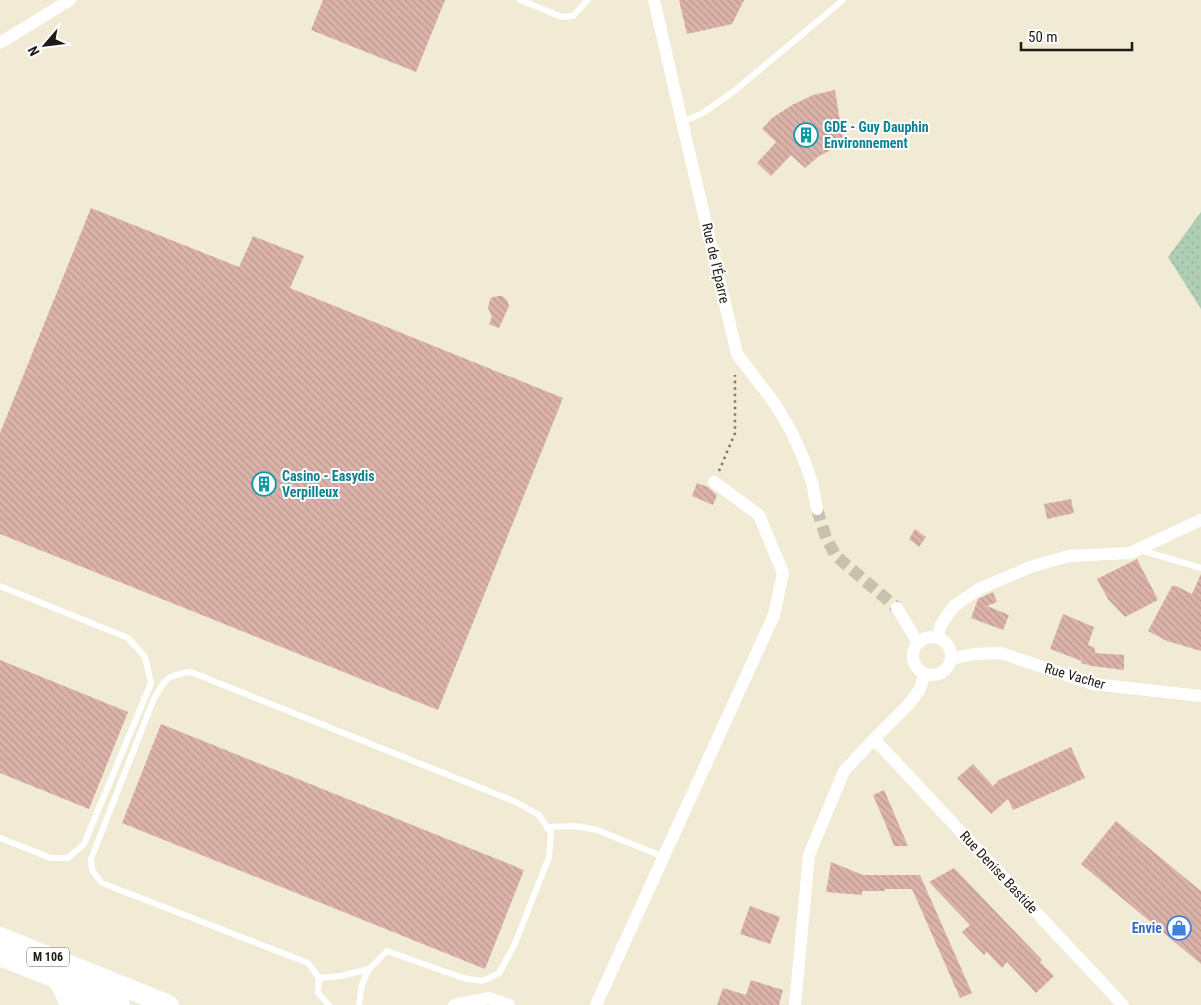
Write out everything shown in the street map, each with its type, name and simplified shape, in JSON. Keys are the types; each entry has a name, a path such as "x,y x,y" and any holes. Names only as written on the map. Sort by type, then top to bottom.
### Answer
{"main road":[{"name":"M 106","path":"0,937 94,995"},
{"name":"M 106","path":"0,956 120,1005"},
{"path":"57,978 70,1005"},
{"name":"M 106","path":"94,995 120,985 169,1005"}],"street":[{"path":"0,43 70,0"},
{"name":"Rue de l'Éparre","path":"654,0 737,354 775,404 790,429 812,482 817,509"},
{"path":"596,1005 774,615 783,573 759,515 714,482"},
{"path":"937,638 941,625 954,606 979,589 1030,567 1070,556 1130,553 1201,520"},
{"path":"897,608 918,643"},
{"path":"927,638 937,638 946,643 951,659 942,672 931,675 925,674 914,660 915,648 918,643 927,638"},
{"name":"Rue Vacher","path":"951,659 974,654 1001,653 1093,684 1201,696"},
{"path":"796,1005 809,855 844,771 908,705 918,691 925,674"},
{"name":"Rue Denise Bastide","path":"874,738 1123,1005"},
{"path":"454,1005 489,998 508,1005"}],"lane":[{"path":"520,0 562,17 572,16 588,0"},
{"path":"682,122 703,113 733,92 844,0"},
{"path":"1138,549 1201,568"},
{"path":"0,586 128,638 145,657 151,683 84,844 68,858 51,858 0,838"},
{"path":"329,1005 318,993 318,978 308,963 102,883 92,870 91,859 153,701 163,682 176,674 191,672 516,802 539,815 551,833 549,857 514,946 500,973 482,981 463,978 387,951 369,969 362,984 359,1005"},
{"path":"547,827 575,826 597,830 664,857"},
{"path":"318,978 341,976 369,969"}],"path":[{"path":"714,482 735,433 735,370 737,354"}],"green space":[{"path":"1201,212 1201,309 1168,257"}],"building":[{"path":"323,0 445,0 416,72 311,30"},
{"path":"679,0 744,0 732,24 687,34"},
{"name":"GDE - Guy Dauphin Environnement","path":"835,90 844,146 819,156 805,168 791,155 771,176 757,163 776,142 762,129 772,118 792,105 813,95"},
{"name":"Casino - Easydis Verpilleux","path":"91,208 239,267 253,236 304,256 290,288 563,398 438,710 0,534 0,433"},
{"path":"502,296 507,300 509,306 499,328 489,324 492,317 488,308 490,299"},
{"path":"697,483 708,487 717,495 713,505 692,496"},
{"path":"1071,499 1074,513 1047,519 1044,504"},
{"path":"915,529 926,537 919,547 909,539"},
{"path":"1137,559 1158,600 1125,617 1108,599 1097,579"},
{"path":"1201,574 1201,651 1167,641 1148,631 1172,586 1192,594"},
{"path":"993,592 997,602 987,606 1009,615 1003,630 971,618 978,599"},
{"path":"1063,614 1094,627 1088,645 1095,648 1095,653 1124,655 1124,670 1081,663 1082,661 1050,649"},
{"path":"0,660 128,712 89,809 0,773"},
{"path":"161,724 524,870 485,969 122,823"},
{"path":"1071,747 1085,778 1013,810 1008,799 991,814 957,778 973,764 993,786 999,780"},
{"path":"884,790 908,846 894,846 873,795"},
{"name":"Envie","path":"1116,821 1201,891 1201,964 1081,864"},
{"path":"831,862 863,875 920,875 972,993 960,998 912,889 862,891 862,895 826,892"},
{"path":"954,868 1042,960 1040,962 1054,976 1036,993 1007,962 1002,968 987,952 984,955 962,932 970,925 929,882"},
{"path":"750,906 780,917 770,944 740,934"},
{"path":"751,980 783,990 779,1005 717,1005 723,988 746,995"}],"tunnel":[{"path":"817,509 826,538 836,556 897,608"}],"place":[{"name":"GDE - Guy Dauphin Environnement","path":"806,135"},
{"name":"Casino - Easydis Verpilleux","path":"264,484"},
{"name":"Envie","path":"1179,928"}]}
